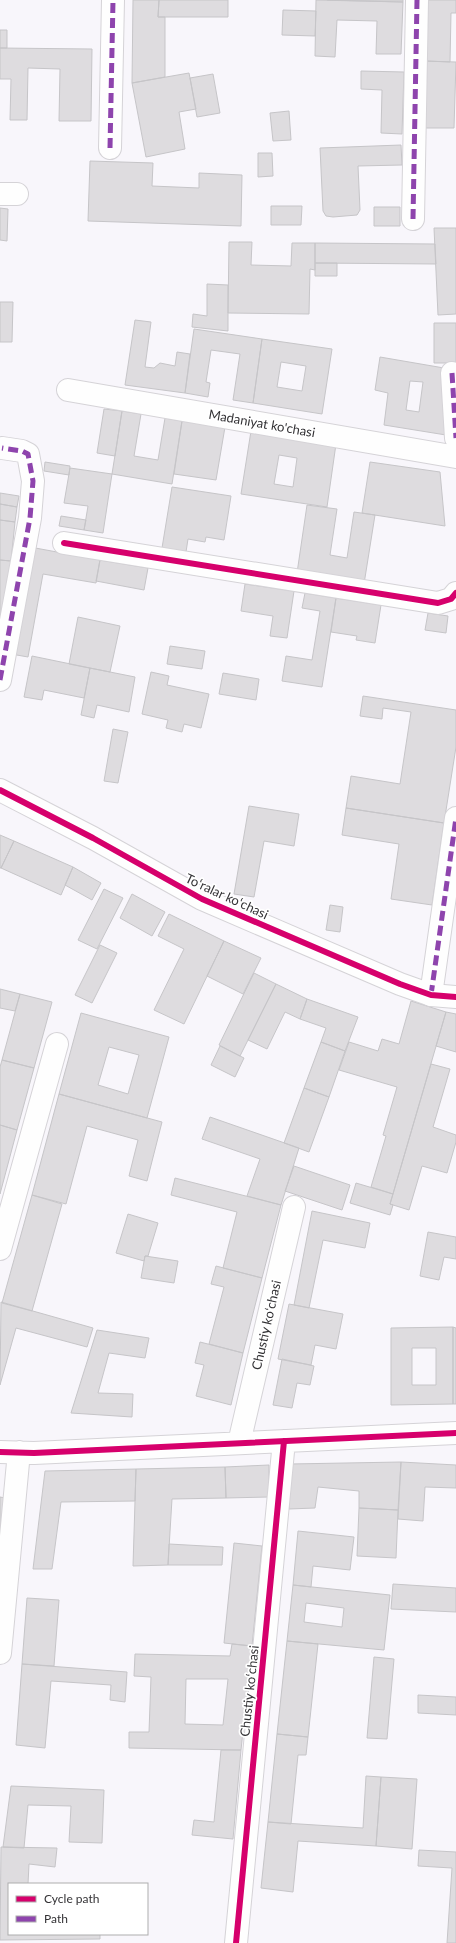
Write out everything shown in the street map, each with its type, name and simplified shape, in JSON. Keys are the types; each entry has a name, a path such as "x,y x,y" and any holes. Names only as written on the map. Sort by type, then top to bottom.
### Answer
{"street":[{"path":"110,148 113,0"},
{"path":"413,218 417,0"},
{"path":"452,373 456,438"},
{"name":"Madaniyat ko'chasi","path":"68,390 456,457"},
{"path":"0,680 30,518 33,481 28,454 22,451 2,448"},
{"path":"64,543 438,603 450,599 456,593"},
{"name":"Toʻralar koʻchasi","path":"0,790 93,838 202,899 400,984 431,995 456,997"},
{"path":"431,995 456,818"},
{"path":"0,1249 57,1044"},
{"name":"Chustiy koʻchasi","path":"239,1444 294,1207"},
{"path":"0,1654 9,1452 34,1453 456,1433"},
{"name":"Chustiy koʻchasi","path":"236,1943 284,1441"}],"building":[{"path":"133,0 159,0 158,17 165,17 165,77 132,83"},
{"path":"159,0 228,0 228,17 158,17"},
{"path":"316,0 403,2 401,54 376,54 377,21 337,20 335,57 315,56"},
{"path":"327,0 403,0 403,2"},
{"path":"425,0 456,0 456,13 451,13 450,62 425,61"},
{"path":"283,10 316,11 315,36 282,35"},
{"path":"0,30 7,30 7,48 0,48"},
{"path":"0,48 92,49 91,121 59,121 60,69 28,68 27,120 10,120 11,79 0,79"},
{"path":"425,61 456,62 454,128 424,128"},
{"path":"361,71 404,72 402,134 381,133 382,90 361,89"},
{"path":"189,73 196,109 179,112 185,149 146,157 132,83"},
{"path":"213,74 220,113 197,117 190,78"},
{"path":"289,111 291,140 273,141 270,113"},
{"path":"401,145 402,165 358,166 360,210 357,215 333,217 326,216 323,211 320,148"},
{"path":"258,153 272,153 273,176 258,177"},
{"path":"90,161 153,163 152,186 199,188 199,173 242,175 241,226 88,221"},
{"path":"271,206 302,206 301,225 271,225"},
{"path":"374,207 400,207 400,226 374,226"},
{"path":"0,208 8,209 7,241 0,240"},
{"path":"434,228 456,228 456,314 438,315"},
{"path":"229,242 252,242 251,265 291,266 292,243 315,243 315,270 310,269 309,314 228,313"},
{"path":"315,243 435,244 436,264 315,263"},
{"path":"315,263 337,263 337,276 315,276"},
{"path":"207,284 228,285 228,331 192,327 193,314 207,316"},
{"path":"0,302 13,302 12,342 0,342"},
{"path":"135,320 151,322 145,367 154,368 160,363 175,366 177,352 190,354 185,393 125,385"},
{"path":"434,323 456,323 456,363 434,363"},
{"path":"194,329 262,339 253,403 233,400 240,354 211,350 206,382 210,383 208,397 185,393"},
{"path":"262,339 332,349 322,414 253,403","holes":["281,362 306,366 302,391 277,387"]},
{"path":"380,357 444,368 446,435 384,425 388,393 375,390","holes":["410,381 423,382 419,412 406,410"]},
{"path":"104,409 122,411 115,456 97,453"},
{"path":"122,411 141,414 134,456 158,460 165,418 182,421 172,484 112,474"},
{"path":"182,421 225,427 216,480 174,474"},
{"path":"251,431 336,444 327,507 241,494","holes":["279,455 297,458 293,487 274,484"]},
{"path":"45,462 70,466 69,475 44,471"},
{"path":"370,462 440,472 445,526 362,513"},
{"path":"70,468 112,474 103,533 84,530 88,506 64,503"},
{"path":"172,487 231,496 224,540 206,537 205,542 188,539 186,552 162,548"},
{"path":"0,493 19,496 17,507 0,504"},
{"path":"0,504 17,507 15,522 0,520"},
{"path":"307,505 337,509 330,555 347,558 354,512 375,515 364,584 297,573"},
{"path":"61,516 86,520 84,530 59,526"},
{"path":"0,520 15,522 11,561 0,560"},
{"path":"30,547 100,560 96,583 43,574 28,657 11,654"},
{"path":"0,560 11,561 4,617 0,616"},
{"path":"100,560 148,568 144,590 96,581"},
{"path":"245,584 294,591 287,638 270,636 273,616 241,611"},
{"path":"305,593 336,598 322,687 282,681 286,656 312,660 320,611 302,608"},
{"path":"336,598 381,605 375,643 356,640 357,636 331,632"},
{"path":"428,613 448,616 446,633 425,630"},
{"path":"78,617 120,626 110,672 69,664"},
{"path":"170,646 205,651 202,669 167,664"},
{"path":"32,656 90,668 84,698 44,690 42,700 24,697"},
{"path":"90,668 135,677 129,712 97,705 94,718 81,715"},
{"path":"151,672 169,676 167,685 209,694 201,728 184,724 182,732 166,728 168,720 142,714"},
{"path":"223,673 259,679 256,700 219,694"},
{"path":"363,696 456,710 456,747 444,823 346,808 351,776 400,784 411,712 383,708 382,719 360,716"},
{"path":"113,729 128,732 118,783 104,781"},
{"path":"249,806 299,814 294,846 264,841 254,897 234,894"},
{"path":"346,808 444,823 432,905 391,899 399,844 342,835"},
{"path":"0,835 14,841 1,868 0,868"},
{"path":"14,841 73,867 61,895 1,868"},
{"path":"73,867 101,883 92,900 65,885"},
{"path":"104,889 123,898 97,949 78,940"},
{"path":"132,894 165,912 152,936 120,918"},
{"path":"330,905 343,907 340,932 326,930"},
{"path":"169,914 224,941 184,1024 154,1010 184,949 158,936"},
{"path":"224,941 261,958 243,994 207,976"},
{"path":"100,945 117,953 92,1003 75,995"},
{"path":"254,973 276,984 240,1056 219,1045"},
{"path":"276,984 307,999 300,1019 285,1012 267,1049 248,1040"},
{"path":"0,989 20,994 15,1011 0,1008"},
{"path":"20,994 52,1002 34,1068 2,1060"},
{"path":"307,999 358,1017 345,1051 321,1042 326,1028 300,1019"},
{"path":"411,1001 446,1012 393,1194 371,1187 386,1136 383,1135 397,1087 339,1070 349,1042 378,1051 382,1039 399,1044"},
{"path":"446,1012 456,1014 456,1052 436,1046"},
{"path":"81,1013 169,1037 147,1118 59,1094","holes":["109,1047 139,1055 128,1094 98,1085"]},
{"path":"321,1042 345,1051 329,1097 304,1088"},
{"path":"220,1046 244,1058 235,1077 211,1065"},
{"path":"2,1060 34,1068 17,1130 0,1125 0,1067"},
{"path":"431,1064 450,1069 433,1127 456,1135 456,1142 447,1173 422,1166 409,1210 390,1204"},
{"path":"304,1088 329,1097 309,1152 284,1143"},
{"path":"59,1094 162,1122 147,1181 129,1176 138,1140 87,1126 66,1204 32,1195"},
{"path":"210,1117 299,1148 281,1205 247,1196 260,1159 202,1139"},
{"path":"0,1125 17,1130 0,1194"},
{"path":"294,1166 350,1185 342,1210 285,1191"},
{"path":"175,1178 281,1205 262,1278 223,1268 237,1212 171,1195"},
{"path":"356,1183 393,1194 390,1204 393,1205 390,1215 350,1203"},
{"path":"32,1195 62,1204 32,1311 2,1303"},
{"path":"312,1211 370,1223 365,1248 323,1240 309,1308 294,1305"},
{"path":"128,1214 158,1223 148,1256 145,1256 144,1261 116,1253"},
{"path":"428,1232 456,1237 456,1259 444,1257 439,1280 420,1276"},
{"path":"145,1256 178,1261 174,1283 141,1278"},
{"path":"216,1266 262,1278 243,1353 209,1344 224,1287 211,1284"},
{"path":"1,1302 93,1328 87,1347 16,1328 0,1385"},
{"path":"289,1304 343,1314 336,1349 315,1345 311,1365 278,1359"},
{"path":"453,1327 453,1404 391,1405 391,1328","holes":["412,1348 436,1348 436,1385 412,1385"]},
{"path":"453,1327 456,1328 456,1404 453,1404"},
{"path":"97,1330 149,1338 145,1358 109,1353 98,1393 133,1394 132,1417 71,1413"},
{"path":"200,1342 243,1353 231,1405 196,1396 204,1365 195,1363"},
{"path":"282,1359 314,1366 310,1385 297,1383 292,1408 273,1405"},
{"path":"401,1462 456,1465 456,1488 425,1487 423,1521 398,1519"},
{"path":"401,1462 398,1510 359,1508 359,1491 318,1487 315,1508 289,1509 290,1464"},
{"path":"269,1465 269,1497 226,1498 225,1467"},
{"path":"225,1467 226,1498 172,1499 168,1565 133,1566 136,1469"},
{"path":"136,1469 135,1501 61,1502 52,1569 33,1569 45,1471"},
{"path":"0,1497 5,1498 0,1549"},
{"path":"359,1508 398,1510 396,1558 357,1556"},
{"path":"298,1531 354,1537 350,1570 313,1566 311,1587 293,1585"},
{"path":"234,1543 262,1546 252,1646 224,1643"},
{"path":"169,1544 223,1547 222,1565 168,1565"},
{"path":"393,1584 456,1588 456,1612 391,1609"},
{"path":"293,1585 390,1595 384,1650 287,1641","holes":["306,1603 344,1608 342,1627 304,1622"]},
{"path":"27,1598 59,1600 54,1666 22,1664"},
{"path":"287,1641 318,1644 308,1737 277,1734"},
{"path":"232,1644 252,1646 241,1750 129,1748 129,1732 149,1732 151,1677 134,1676 135,1654 230,1656","holes":["186,1679 228,1679 223,1725 185,1724"]},
{"path":"374,1657 394,1659 387,1739 367,1738"},
{"path":"22,1664 127,1672 125,1702 110,1700 111,1685 51,1681 45,1748 16,1745"},
{"path":"418,1695 456,1697 456,1715 418,1713"},
{"path":"277,1734 308,1737 306,1755 298,1755 291,1824 268,1822"},
{"path":"221,1750 241,1750 233,1839 192,1835 194,1820 214,1822"},
{"path":"366,1776 381,1777 376,1846 298,1841 293,1892 261,1888 268,1822 363,1828"},
{"path":"381,1777 417,1779 412,1849 376,1846"},
{"path":"11,1786 104,1790 102,1843 69,1842 71,1806 28,1805 24,1848 3,1847"},
{"path":"1,1847 57,1848 55,1867 29,1864 28,1883 8,1883 8,1935 100,1935 100,1939 0,1940"},
{"path":"419,1850 456,1852 456,1943 447,1943 452,1868 418,1866"}],"marked path":[{"path":"110,148 113,0"},
{"path":"413,219 417,0"},
{"path":"452,373 456,438"},
{"path":"0,680 30,518 33,481 28,454 22,451 2,448"},
{"path":"431,995 456,818"}],"cycle path":[{"path":"64,543 438,603 451,599 456,593"},
{"path":"0,790 93,838 202,899 400,984 431,995 456,997"},
{"path":"0,1452 34,1453 456,1433"},
{"path":"236,1943 284,1441"}]}
